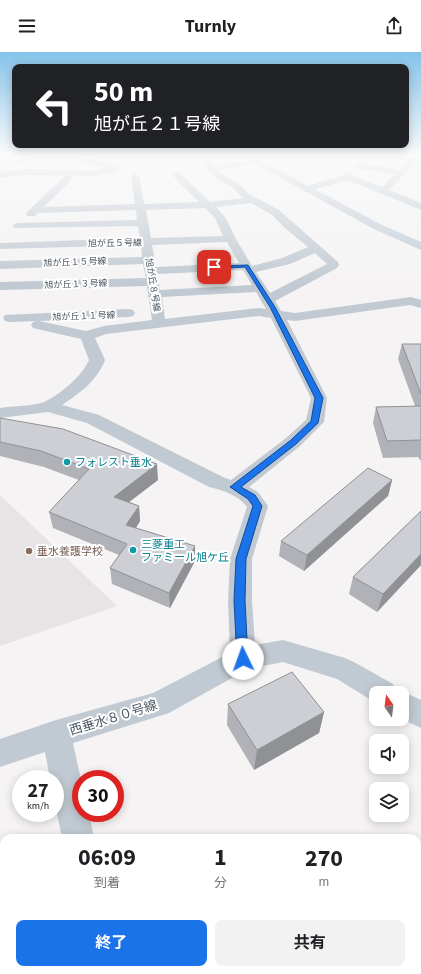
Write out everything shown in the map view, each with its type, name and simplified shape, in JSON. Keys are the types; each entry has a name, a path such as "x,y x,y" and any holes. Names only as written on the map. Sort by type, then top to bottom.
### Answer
{"street":[{"path":"0,245 48,198"},
{"name":"旭が丘８号線","path":"136,198 140,207 143,223 158,317"},
{"path":"202,198 220,217 230,239 277,315 319,398 315,422 288,447 247,479 234,487"},
{"path":"323,198 378,227 421,246"},
{"path":"401,198 421,207"},
{"path":"36,210 209,205 252,200 275,212 290,227 332,262 333,265 268,299"},
{"path":"18,226 143,223"},
{"name":"旭が丘５号線","path":"0,245 146,243 230,239"},
{"path":"152,277 248,268 286,261 316,248"},
{"name":"旭が丘１５号線","path":"0,264 152,277"},
{"path":"152,277 260,288"},
{"name":"旭が丘１３号線","path":"0,286 152,277"},
{"path":"5,317 87,336 104,330 158,317 259,312 295,317 411,301 421,304"},
{"name":"旭が丘１１号線","path":"5,317 106,315 158,317"},
{"path":"48,407 77,387 92,372 97,360 87,336"},
{"path":"0,413 48,407 93,419 216,482 234,487 251,497 258,506 241,559 240,601 243,659"},
{"name":"西垂水８０号線","path":"0,753 56,734 159,704 243,659 283,651 345,670 371,686"},
{"path":"409,708 421,715"},
{"path":"56,734 77,834"}],"shaded area":[{"name":"垂水養護学校","path":"0,495 117,606 0,646"}],"building":[{"path":"402,344 421,344 421,394"},
{"path":"421,406 421,440 387,441 376,407"},
{"path":"0,418 63,429 157,464 114,497 139,506 126,525 195,546 169,593 110,568 127,544 49,512 89,469 41,451 0,442"},
{"path":"368,468 392,480 307,555 281,541"},
{"path":"421,511 421,554 383,594 353,577"},
{"path":"292,672 324,712 257,750 228,704"}],"place":[{"name":"フォレスト垂水","path":"67,462"},
{"name":"三菱重工 ファミール旭ケ丘","path":"133,550"},
{"name":"垂水養護学校","path":"29,551"}],"route":[{"path":"214,267 246,266 268,299 319,398 315,422 247,479 234,487 251,497 258,506 241,559 240,601 243,659"}]}
